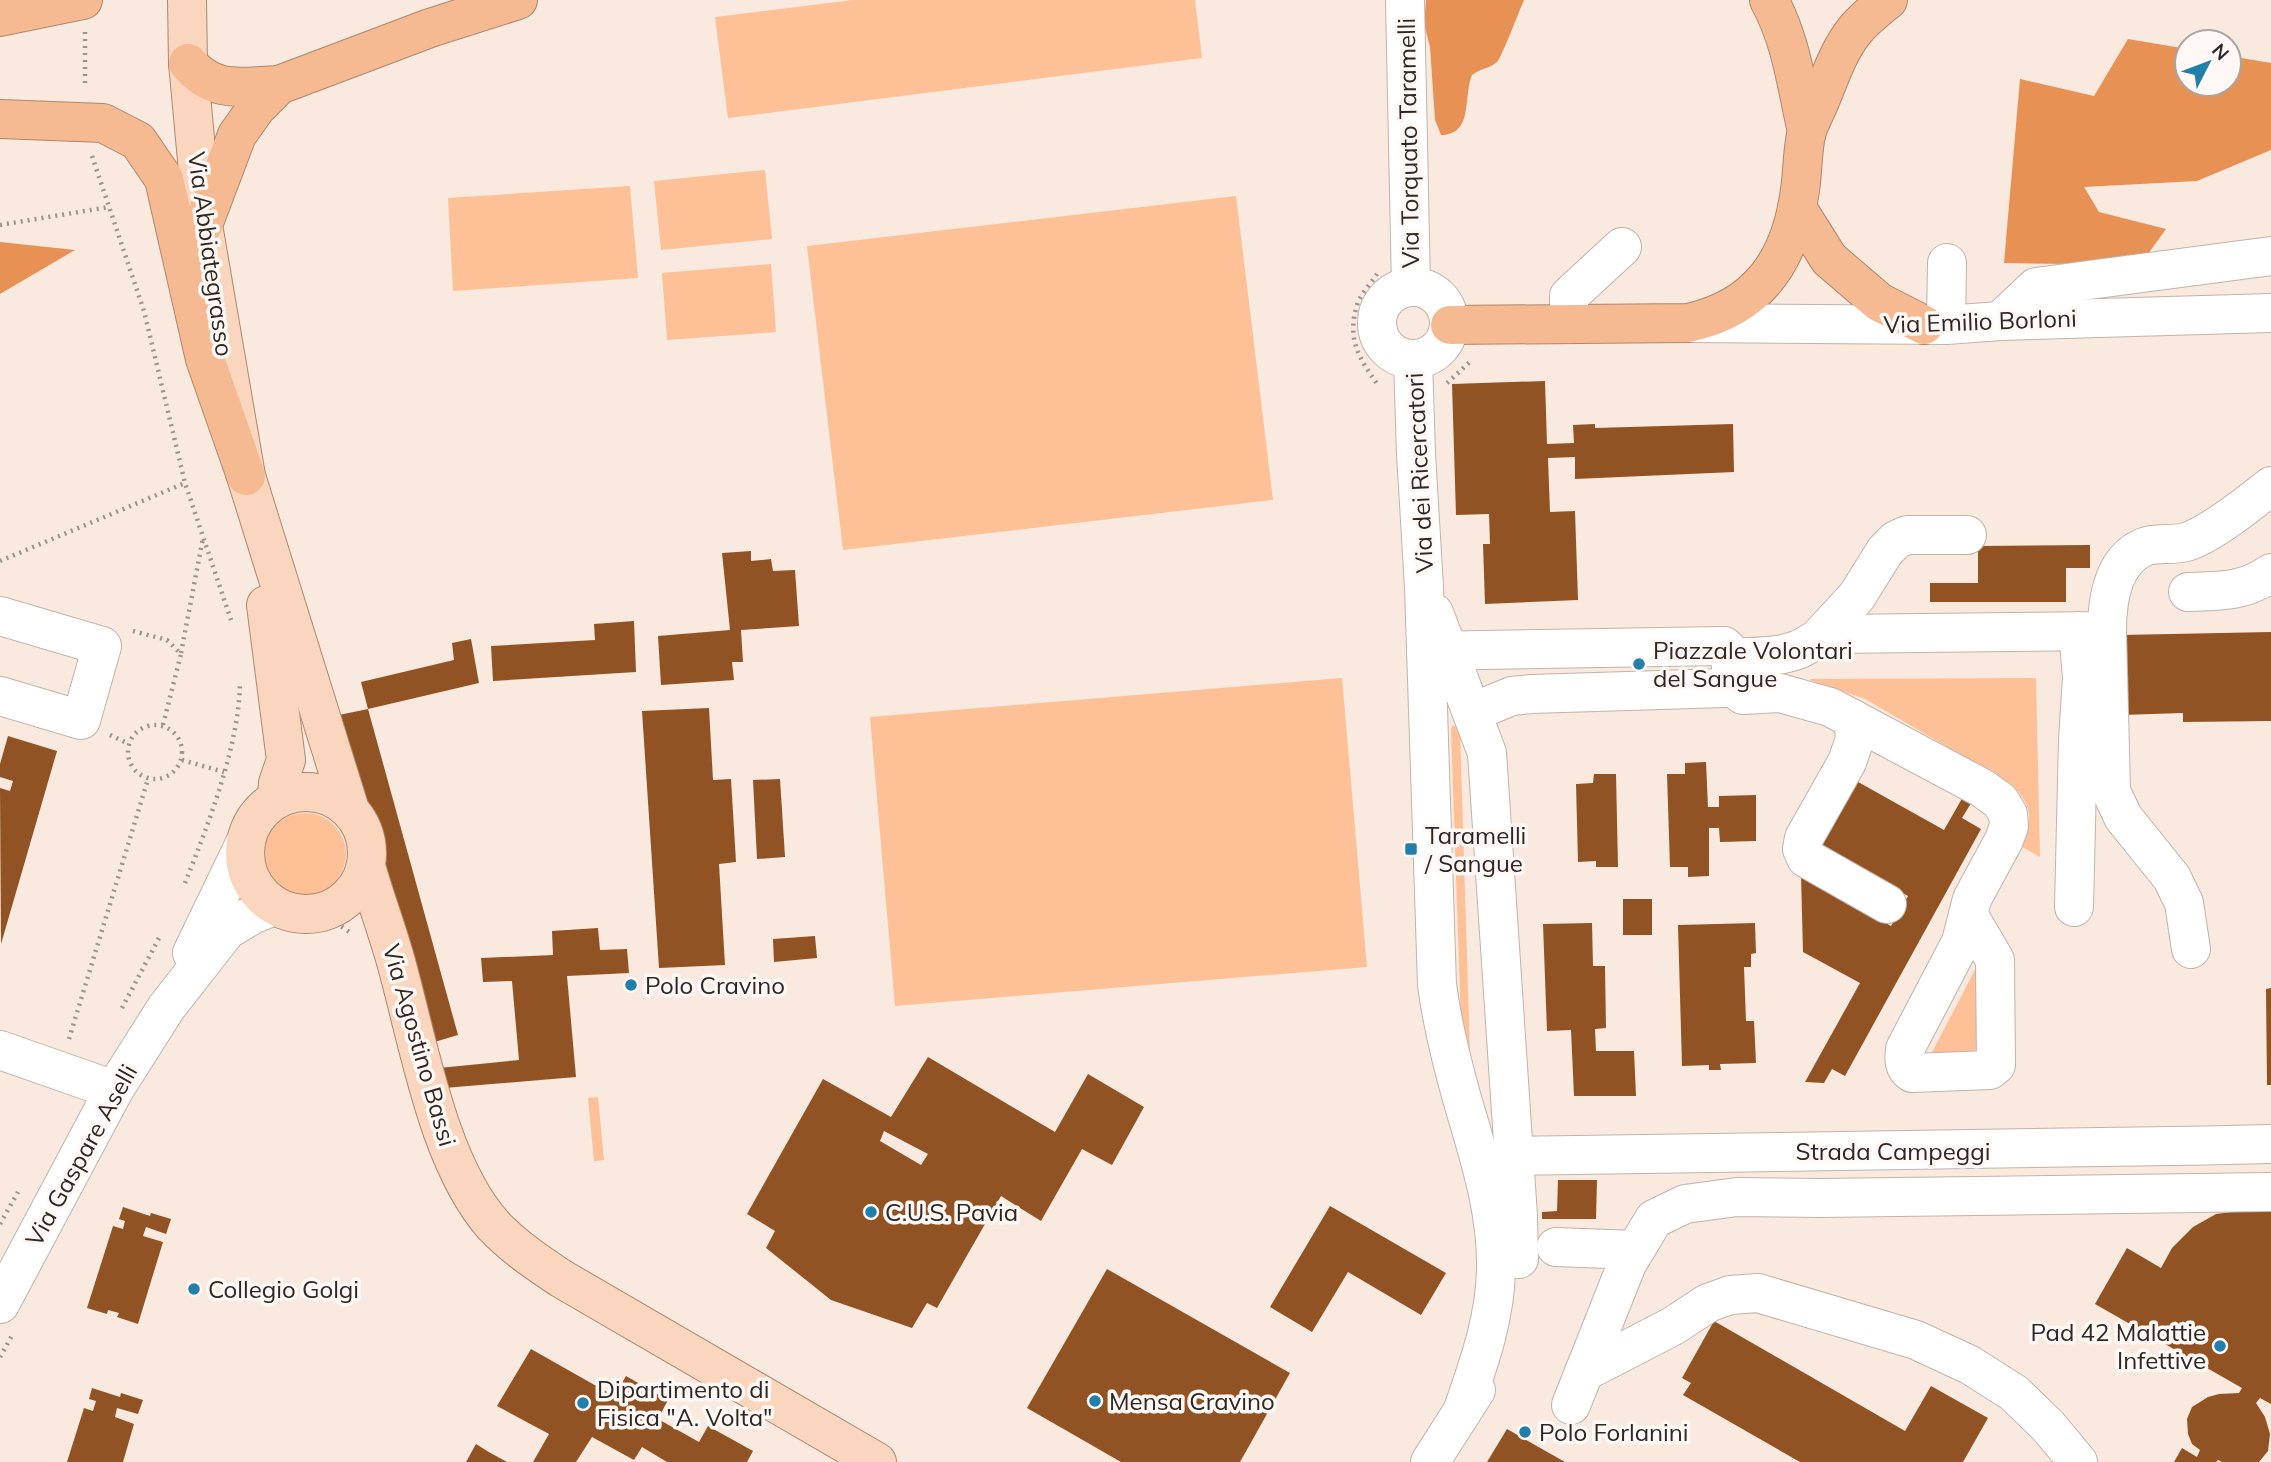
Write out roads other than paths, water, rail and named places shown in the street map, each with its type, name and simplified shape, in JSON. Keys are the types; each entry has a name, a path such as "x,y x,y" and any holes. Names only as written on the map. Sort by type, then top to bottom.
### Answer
{"highway":[{"path":"188,63 206,80 221,86 236,88 279,85 430,28 518,0"},
{"path":"1769,0 1783,26 1791,52 1807,131"},
{"path":"1450,325 1688,323 1727,312 1756,289 1781,257 1797,208 1807,131 1848,41 1857,28 1888,0"},
{"path":"0,17 84,12"},
{"path":"203,225 237,135 257,107 279,85"},
{"path":"0,119 103,123 138,141 164,179 205,359 250,491"},
{"path":"1797,208 1829,259 1880,302 1935,325"}],"main road":[{"name":"Via Abbiategrasso","path":"187,0 188,63 203,225 250,491 286,760 278,783 277,799"},
{"name":"Via Abbiategrasso","path":"250,491 349,810"},
{"path":"295,793 315,793 334,799 349,810 361,827 367,846 366,866 355,886 336,907 316,914 294,914 274,906 256,889 246,866 246,841 252,824 263,810 277,799 295,793"},
{"name":"Via Agostino Bassi","path":"366,866 395,959 438,1116 455,1165 494,1226 522,1252 562,1279 877,1462"},
{"path":"336,907 369,922 382,936 395,959"}],"street":[{"name":"Via Torquato Taramelli","path":"1405,0 1411,287"},
{"path":"1569,324 1569,296 1622,247"},
{"path":"2000,321 2036,287 2271,256"},
{"path":"1935,325 1947,263"},
{"name":"Via Torquato Taramelli","path":"1413,360 1392,353 1378,335 1378,313 1390,294 1411,287 1434,293 1443,302 1450,325"},
{"name":"Via Emilio Borloni","path":"1688,323 1935,325 2271,313"},
{"path":"1413,360 1434,353 1442,345 1450,325"},
{"name":"Via dei Ricercatori","path":"1413,360 1424,587 1437,651"},
{"path":"2074,907 2082,677 2093,631 2107,614 2112,582 2135,552 2146,546 2187,542 2220,523 2271,486"},
{"path":"1730,671 1802,649 1821,635 1857,596 1885,551 1896,540 1907,535 1967,536"},
{"path":"2188,592 2227,591 2255,584 2271,573"},
{"path":"0,617 102,646 81,720 0,696"},
{"path":"1821,635 2093,631"},
{"path":"2093,631 2111,791 2123,817 2172,878 2184,903 2191,949"},
{"path":"1437,651 1724,646 1731,652 1730,671 1725,688 1531,694 1513,696 1473,712"},
{"path":"1430,1462 1510,1327 1520,1278 1487,753 1473,712 1437,651"},
{"path":"1437,651 1437,985 1442,1018 1486,1185 1495,1240 1496,1268 1485,1340 1462,1412"},
{"path":"1730,671 1743,695 1780,693 1830,707 1982,788 2000,801 2008,814 2009,826 1972,899 1968,914"},
{"path":"1853,719 1855,739 1847,762 1804,838 1802,849 1806,858 1887,904"},
{"name":"Via Gaspare Aselli","path":"166,1008 246,841"},
{"name":"Via Gaspare Aselli","path":"0,1304 114,1090 166,1008 227,930 274,906"},
{"path":"0,1050 114,1090"},
{"path":"1461,1094 1474,1099 1488,1097 1500,1091 1508,1080"},
{"name":"Strada Campeggi","path":"1514,1156 2271,1144"},
{"path":"2078,1462 2048,1426 2014,1393 1970,1365 1916,1340 1758,1293 1730,1295 1708,1303 1577,1389 1627,1264 1654,1219 1685,1204 1737,1198 2271,1192"},
{"path":"1556,1247 1635,1251"}],"place":[{"name":"Piazzale Volontari del Sangue","path":"1639,664"},
{"name":"Taramelli / Sangue","path":"1411,849"},
{"name":"Polo Cravino","path":"631,985"},
{"name":"C.U.S. Pavia","path":"871,1212"},
{"name":"Collegio Golgi","path":"194,1289"},
{"name":"Pad 42 Malattie Infettive","path":"2220,1346"},
{"name":"Mensa Cravino","path":"1095,1401"},
{"name":"Dipartimento di Fisica \"A. Volta\"","path":"583,1403"},
{"name":"Polo Forlanini","path":"1525,1432"}]}
